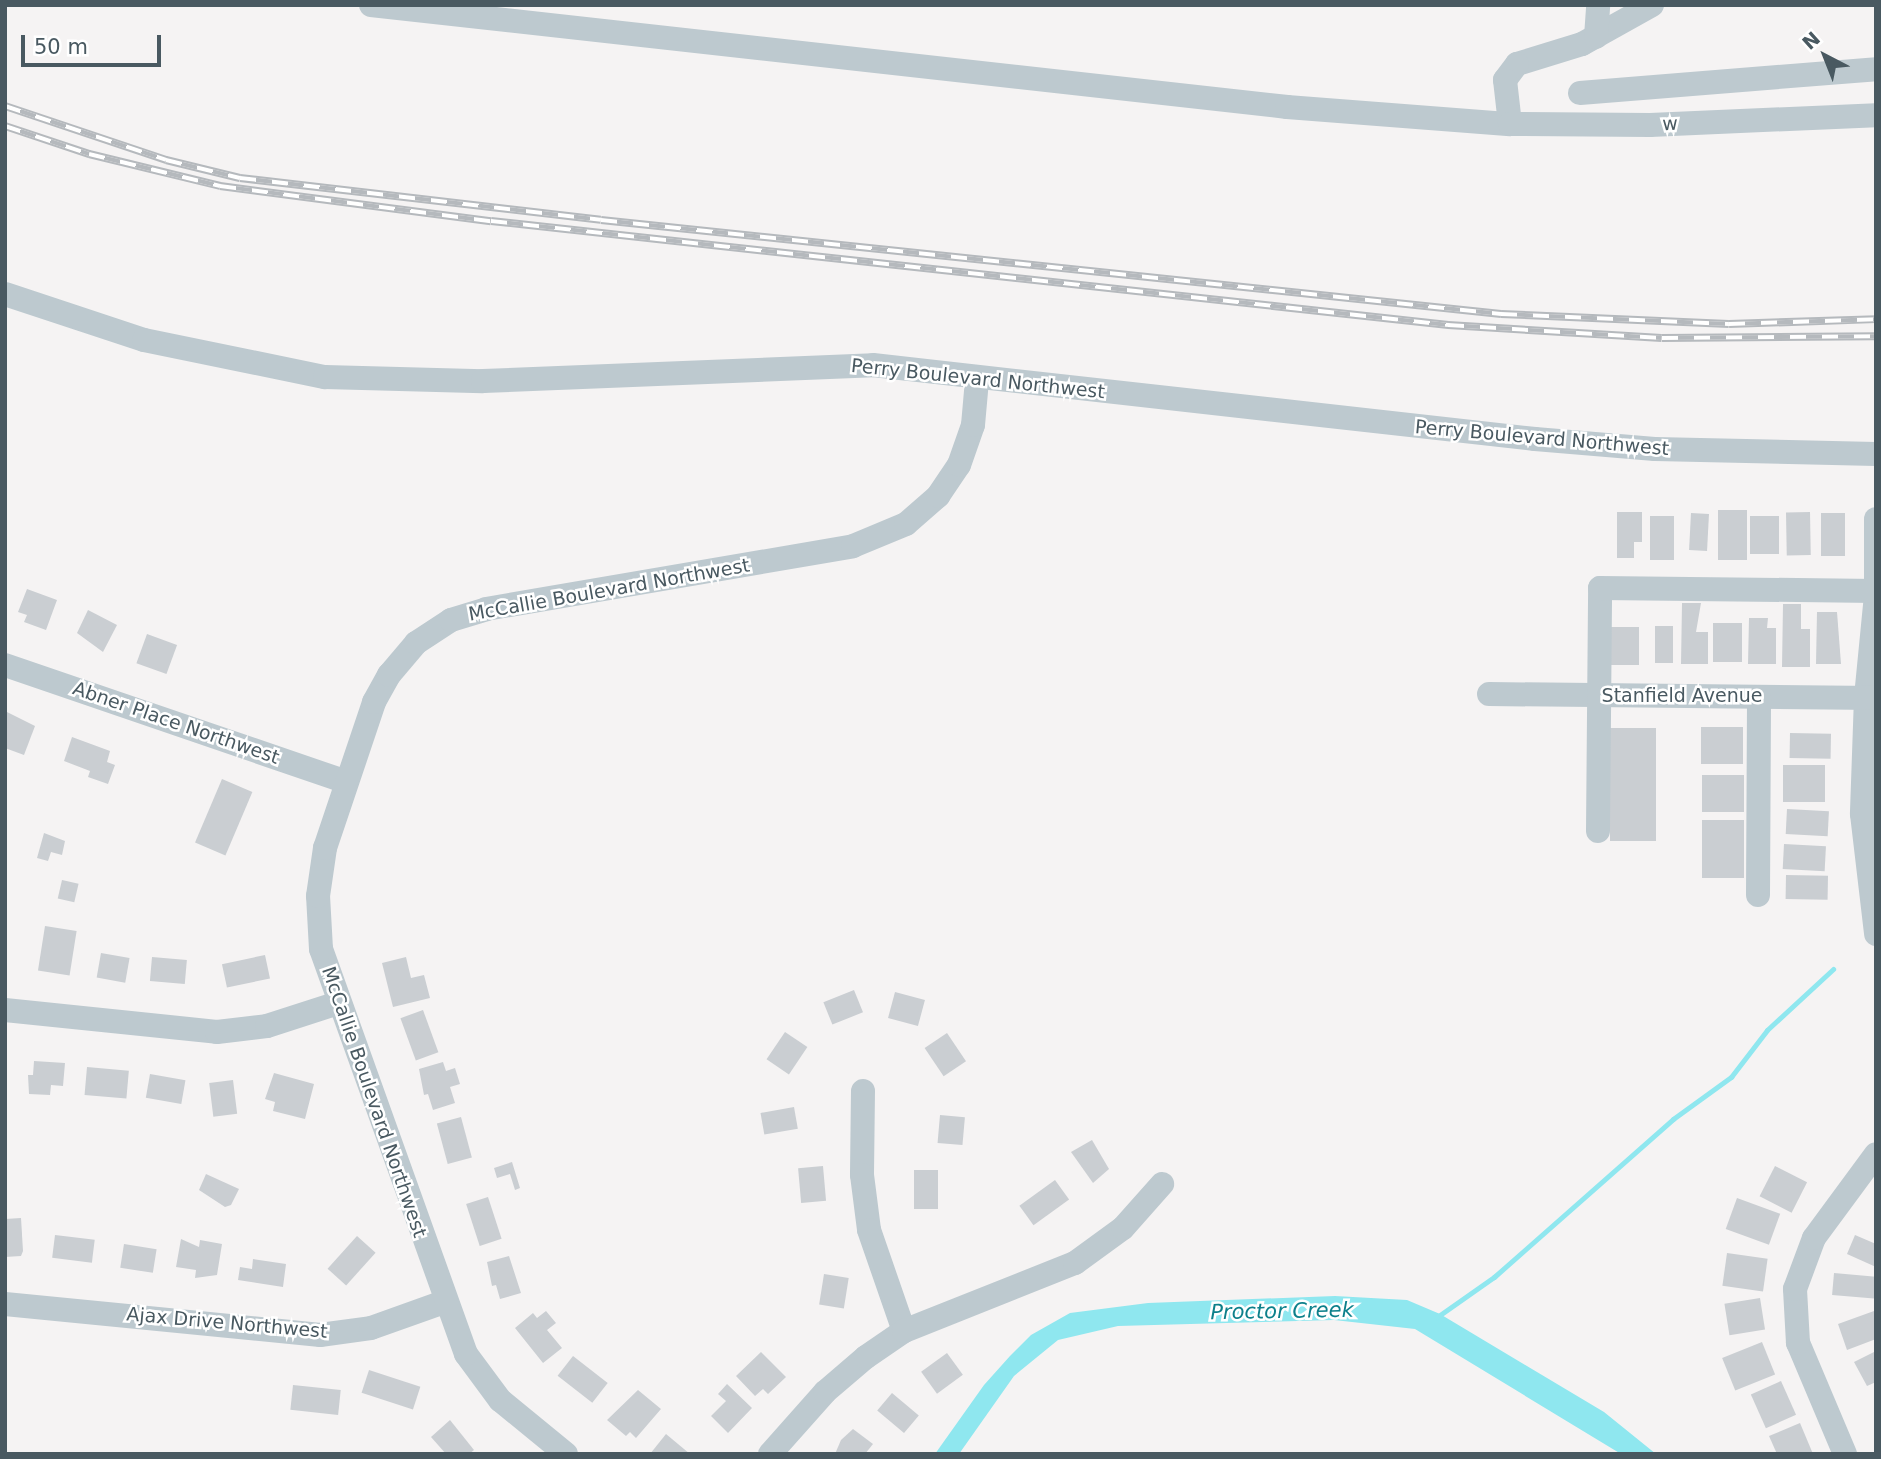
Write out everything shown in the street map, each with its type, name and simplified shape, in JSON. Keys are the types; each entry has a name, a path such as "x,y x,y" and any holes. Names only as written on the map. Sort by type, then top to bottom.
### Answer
{"street":[{"name":"w","path":"371,5 1273,106 1510,124 1760,121 1876,115"},
{"path":"1596,37 1598,5"},
{"path":"1510,124 1505,80 1517,64 1596,37 1652,5"},
{"path":"1580,93 1760,82 1876,69"},
{"path":"1760,82 1760,121"},
{"name":"Perry Boulevard Northwest","path":"5,295 144,340 325,377 483,381 873,365 977,380 1535,439 1655,449 1876,454"},
{"name":"McCallie Boulevard Northwest","path":"566,1454 500,1400 466,1354 444,1302 338,1003 321,949 318,896 325,848 347,782 388,675 416,643 452,620 486,609 853,546 906,524 938,496 959,465 973,425 977,380"},
{"path":"1876,519 1876,582"},
{"path":"1598,831 1600,588 1876,593 1862,814 1876,934"},
{"name":"Abner Place Northwest","path":"5,665 347,782"},
{"name":"Stanfield Avenue","path":"1489,694 1871,698"},
{"path":"1759,696 1759,895"},
{"path":"5,1010 217,1032 267,1026 338,1003"},
{"path":"863,1090 862,1175 869,1230 904,1331"},
{"path":"1845,1454 1798,1343 1795,1289 1814,1238 1874,1160"},
{"path":"770,1454 825,1392 904,1331 1075,1263 1123,1228 1161,1184"},
{"name":"Ajax Drive Northwest","path":"5,1304 320,1335 371,1328 444,1302"}],"water":[{"name":"Proctor Creek","path":"1335,1296 1407,1300 1440,1314 1604,1412 1656,1454 1621,1454 1415,1329 1334,1320 1118,1326 1058,1340 1014,1376 959,1454 935,1454 984,1385 1010,1356 1031,1335 1070,1313 1148,1303"}],"building":[{"path":"1718,510 1747,510 1747,560 1718,560"},
{"path":"1617,512 1642,512 1642,542 1634,542 1634,558 1617,558"},
{"path":"1786,512 1810,512 1811,555 1787,555"},
{"path":"1691,513 1709,514 1707,551 1689,550"},
{"path":"1821,513 1845,513 1845,556 1821,556"},
{"path":"1650,516 1674,516 1674,560 1650,560"},
{"path":"1750,516 1779,516 1779,554 1750,554"},
{"path":"27,589 57,600 46,630 24,622 27,615 18,612"},
{"path":"1682,603 1701,603 1696,632 1708,632 1708,664 1681,664"},
{"path":"1783,604 1801,604 1801,629 1810,629 1810,667 1782,667"},
{"path":"88,610 117,625 103,652 77,633"},
{"path":"1817,612 1837,612 1841,664 1816,664"},
{"path":"1749,618 1768,618 1767,628 1776,628 1776,664 1748,664"},
{"path":"1713,623 1742,623 1742,662 1713,662"},
{"path":"1655,626 1673,626 1673,663 1655,663"},
{"path":"1610,627 1639,627 1639,665 1610,665"},
{"path":"147,634 177,645 166,674 136,663"},
{"path":"7,712 35,726 24,755 5,748"},
{"path":"1701,727 1743,727 1743,764 1701,764"},
{"path":"1610,728 1656,728 1656,841 1610,841"},
{"path":"1790,733 1831,734 1831,759 1790,758"},
{"path":"72,737 110,751 107,762 115,765 108,784 88,777 90,771 64,761"},
{"path":"1783,765 1825,765 1825,802 1783,802"},
{"path":"1702,775 1744,775 1744,812 1702,812"},
{"path":"222,779 252,792 225,855 195,843"},
{"path":"1787,809 1829,811 1828,836 1786,834"},
{"path":"1702,820 1744,820 1744,878 1702,878"},
{"path":"44,833 65,841 62,855 51,852 48,861 37,858"},
{"path":"1784,844 1826,846 1825,871 1783,869"},
{"path":"1786,875 1828,876 1828,900 1786,899"},
{"path":"62,880 79,884 74,902 58,899"},
{"path":"45,926 77,931 70,975 38,970"},
{"path":"101,953 130,958 125,983 97,978"},
{"path":"265,955 270,978 227,988 222,964"},
{"path":"152,957 187,960 185,984 150,981"},
{"path":"406,957 411,978 424,975 430,998 393,1007 382,963"},
{"path":"854,990 863,1012 832,1025 823,1002"},
{"path":"895,992 925,1000 918,1026 888,1018"},
{"path":"423,1010 438,1052 416,1060 400,1018"},
{"path":"785,1032 807,1047 789,1074 767,1059"},
{"path":"947,1033 966,1061 944,1076 925,1048"},
{"path":"34,1061 65,1063 63,1086 51,1085 50,1095 29,1094 28,1075 33,1075"},
{"path":"443,1062 446,1071 455,1068 460,1084 450,1087 455,1103 433,1110 428,1094 424,1095 419,1069"},
{"path":"87,1067 129,1071 126,1099 85,1095"},
{"path":"274,1073 314,1084 305,1119 273,1111 275,1102 265,1099"},
{"path":"150,1074 185,1080 181,1104 146,1098"},
{"path":"233,1080 237,1114 213,1117 209,1083"},
{"path":"794,1107 798,1129 764,1135 761,1113"},
{"path":"940,1115 965,1117 962,1145 938,1143"},
{"path":"461,1117 472,1158 448,1164 437,1123"},
{"path":"1092,1140 1109,1169 1093,1183 1071,1152"},
{"path":"512,1162 520,1188 515,1190 510,1174 497,1178 494,1168"},
{"path":"823,1166 826,1201 801,1203 798,1168"},
{"path":"1775,1166 1807,1182 1792,1213 1760,1196"},
{"path":"914,1170 938,1170 938,1209 914,1209"},
{"path":"206,1174 239,1189 231,1205 225,1207 199,1190"},
{"path":"1055,1180 1069,1199 1034,1225 1019,1206"},
{"path":"488,1197 502,1239 480,1246 466,1204"},
{"path":"1737,1198 1780,1214 1769,1245 1726,1229"},
{"path":"21,1218 21,1256 5,1257 5,1219"},
{"path":"55,1235 95,1240 92,1263 52,1258"},
{"path":"1855,1235 1876,1244 1876,1267 1847,1254"},
{"path":"357,1236 376,1253 346,1285 328,1269"},
{"path":"181,1239 199,1247 200,1240 222,1244 217,1275 195,1278 196,1270 176,1267"},
{"path":"124,1244 157,1249 153,1273 120,1268"},
{"path":"1727,1253 1768,1259 1763,1291 1722,1286"},
{"path":"509,1256 521,1293 500,1299 496,1285 492,1286 487,1262"},
{"path":"253,1259 286,1264 283,1287 238,1280 240,1267 252,1269"},
{"path":"1834,1273 1876,1277 1874,1299 1832,1295"},
{"path":"824,1274 849,1278 844,1309 819,1305"},
{"path":"1760,1298 1765,1330 1729,1335 1724,1304"},
{"path":"546,1311 556,1323 547,1330 562,1348 543,1363 515,1328 533,1313 537,1318"},
{"path":"1874,1311 1876,1339 1847,1350 1838,1324"},
{"path":"1762,1342 1775,1374 1735,1391 1722,1358"},
{"path":"1876,1351 1876,1382 1867,1386 1854,1362"},
{"path":"761,1352 786,1377 768,1394 763,1389 755,1396 736,1376"},
{"path":"947,1353 963,1375 937,1394 921,1372"},
{"path":"573,1356 608,1383 592,1403 558,1376"},
{"path":"369,1370 420,1387 413,1410 362,1393"},
{"path":"1781,1381 1796,1415 1766,1428 1751,1394"},
{"path":"727,1384 752,1408 728,1433 711,1416 726,1401 718,1394"},
{"path":"293,1385 341,1390 338,1415 290,1410"},
{"path":"638,1390 661,1409 636,1438 630,1432 626,1436 607,1420"},
{"path":"892,1393 919,1415 904,1433 877,1411"},
{"path":"450,1420 474,1450 469,1454 446,1454 431,1437"},
{"path":"1800,1423 1813,1454 1777,1454 1769,1436"},
{"path":"853,1429 873,1444 865,1454 835,1454 841,1440"},
{"path":"666,1434 690,1454 650,1454"}],"waterway":[{"path":"1437,1317 1494,1277 1673,1119 1731,1077 1767,1030 1833,969"}],"railway":[{"path":"5,106 166,160 240,178 601,220 1501,314 1729,324 1876,319"},
{"path":"5,126 89,154 220,186 491,221 1448,325 1662,338 1876,336"}]}
